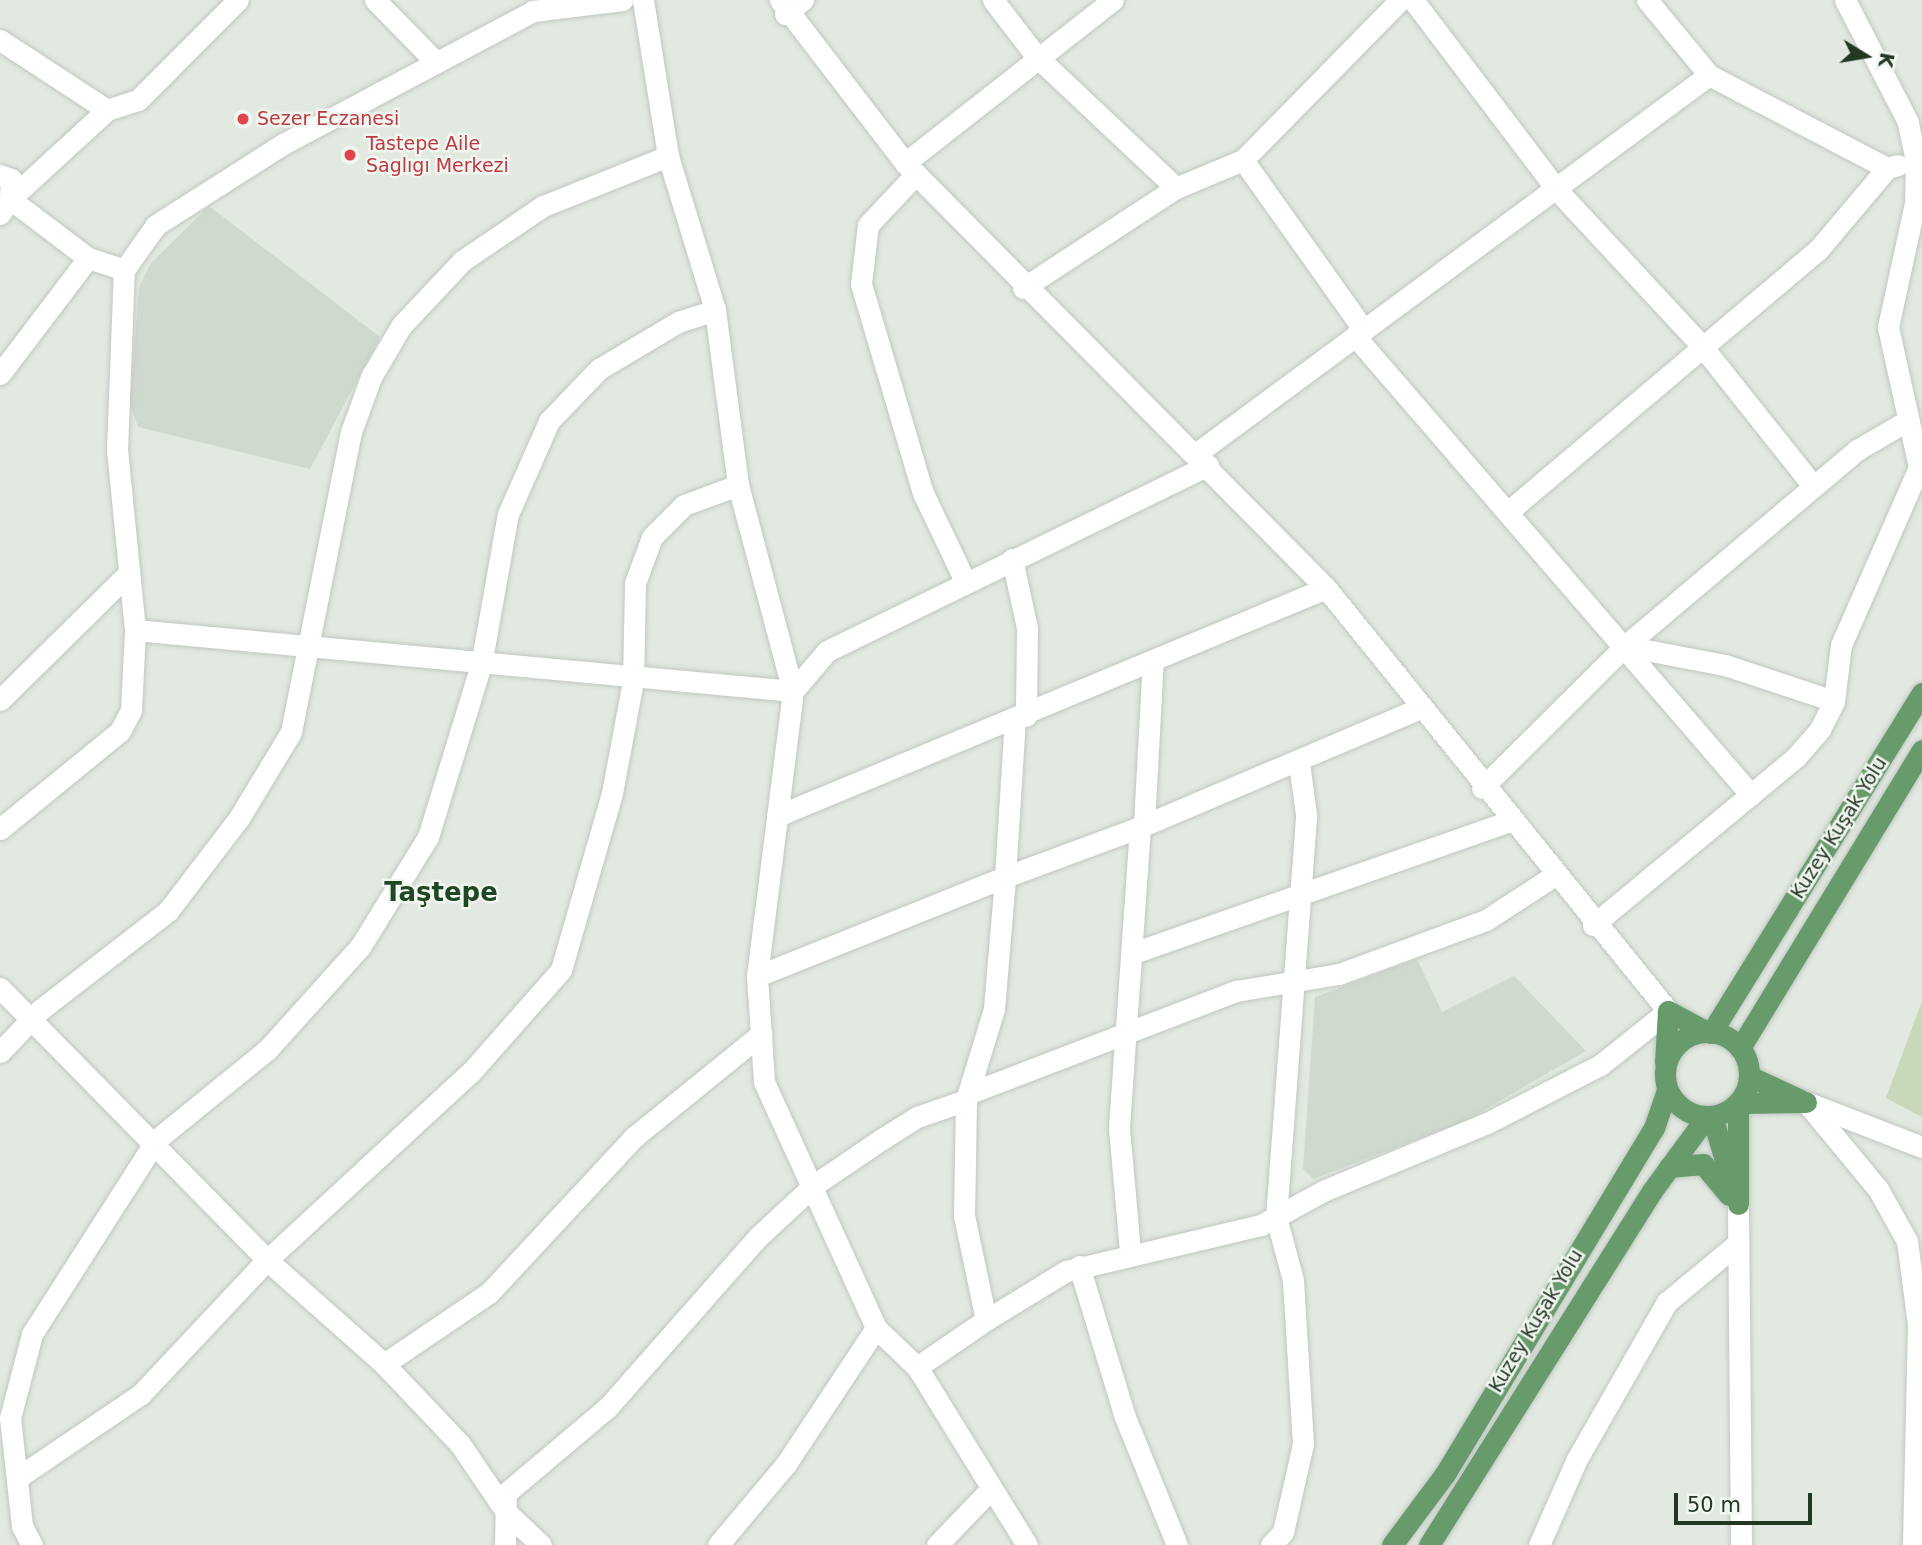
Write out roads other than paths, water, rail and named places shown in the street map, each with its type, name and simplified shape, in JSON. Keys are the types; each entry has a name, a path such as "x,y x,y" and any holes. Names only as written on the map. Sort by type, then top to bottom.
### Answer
{"main road":[{"name":"Kuzey Kuşak Yolu","path":"1709,1032 1922,693"},
{"name":"Kuzey Kuşak Yolu","path":"1740,1048 1922,750"},
{"path":"1738,1204 1738,1103 1749,1076 1740,1048 1668,1011 1665,1064 1667,1090 1684,1110 1710,1116 1738,1103 1806,1102"},
{"path":"1665,1064 1679,1042 1709,1032"},
{"path":"1749,1076 1806,1102"},
{"name":"Kuzey Kuşak Yolu","path":"1392,1545 1445,1474 1654,1128 1667,1090"},
{"name":"Kuzey Kuşak Yolu","path":"1429,1545 1669,1167 1710,1116"},
{"path":"1710,1116 1738,1204"},
{"path":"1669,1167 1703,1164 1738,1204"}],"street":[{"path":"5,206 107,110 138,100 238,0"},
{"path":"375,0 436,62"},
{"path":"0,829 120,731 136,684 135,630 117,450 124,270 156,225 283,144 533,11 622,0"},
{"path":"643,0 668,156 715,310 738,485 793,691 758,976 764,1082 814,1185 876,1328 917,1367 990,1490 1027,1545"},
{"path":"803,0 783,7 910,169 1023,288 1202,459 1326,588 1418,709 1593,925 1668,1011 1588,1071 1276,1217 1130,1251 1079,1266 986,1320 917,1367"},
{"path":"993,0 1035,56 1176,188"},
{"path":"964,579 923,493 861,284 867,225 910,169 1035,56 1113,0"},
{"path":"1023,288 1176,188 1243,160 1400,0"},
{"path":"1413,0 1558,191 1701,345 1813,486"},
{"path":"1647,0 1709,75 1887,168"},
{"path":"1593,925 1796,757 1833,701 1842,645 1921,466 1905,422 1888,327 1915,203 1915,117 1845,0"},
{"path":"0,40 107,110"},
{"path":"793,691 827,651 964,579 1012,559 1202,459 1360,333 1558,191 1709,75"},
{"path":"0,1052 34,1017 168,911 239,818 291,732 351,432 371,377 401,326 463,261 543,206 668,156"},
{"path":"1243,160 1360,333 1751,794"},
{"path":"1510,510 1701,345 1818,250 1887,168 1916,160"},
{"path":"0,175 10,179 5,206"},
{"path":"5,206 88,258 124,270"},
{"path":"0,374 88,258"},
{"path":"32,1545 22,1526 20,1476 10,1418 32,1334 156,1140 268,1049 360,947 428,837 481,665 508,514 548,421 599,369 678,323 715,310"},
{"path":"1482,788 1625,646 1813,486 1905,422"},
{"path":"20,1476 141,1394 267,1260 471,1072 561,970 611,793 633,681 635,583 652,537 684,505 738,485"},
{"path":"986,1320 964,1216 968,1096 994,1009 1021,718 1027,628 1012,559"},
{"path":"0,700 128,573"},
{"path":"777,816 1021,718 1326,588"},
{"path":"135,630 309,645 633,681 793,691"},
{"path":"1625,646 1726,665 1833,701"},
{"path":"1130,1251 1119,1128 1153,660"},
{"path":"758,976 1299,763 1418,709"},
{"path":"1271,1545 1283,1532 1303,1444 1293,1280 1276,1217 1291,985 1306,814 1299,763"},
{"path":"1133,953 1510,821"},
{"path":"505,1545 506,1493 608,1407 758,1237 814,1185 917,1117 1236,991 1291,985 1339,974 1486,920 1555,875"},
{"path":"0,988 34,1017 156,1140 267,1260 384,1364 460,1444 506,1512 541,1545"},
{"path":"384,1364 489,1293 634,1137 761,1034"},
{"path":"1806,1102 1922,1147"},
{"path":"1806,1102 1878,1189 1907,1241 1918,1324 1913,1545"},
{"path":"1738,1204 1741,1545"},
{"path":"1539,1545 1577,1459 1667,1303 1738,1242"},
{"path":"1079,1266 1125,1417 1177,1545"},
{"path":"718,1545 786,1464 876,1328"},
{"path":"937,1545 990,1490"}],"place":[{"name":"Sezer Eczanesi","path":"243,119"},
{"name":"Tastepe Aile Saglıgı Merkezi","path":"350,155"}],"district":[{"name":"Taştepe","path":"441,893"}]}
